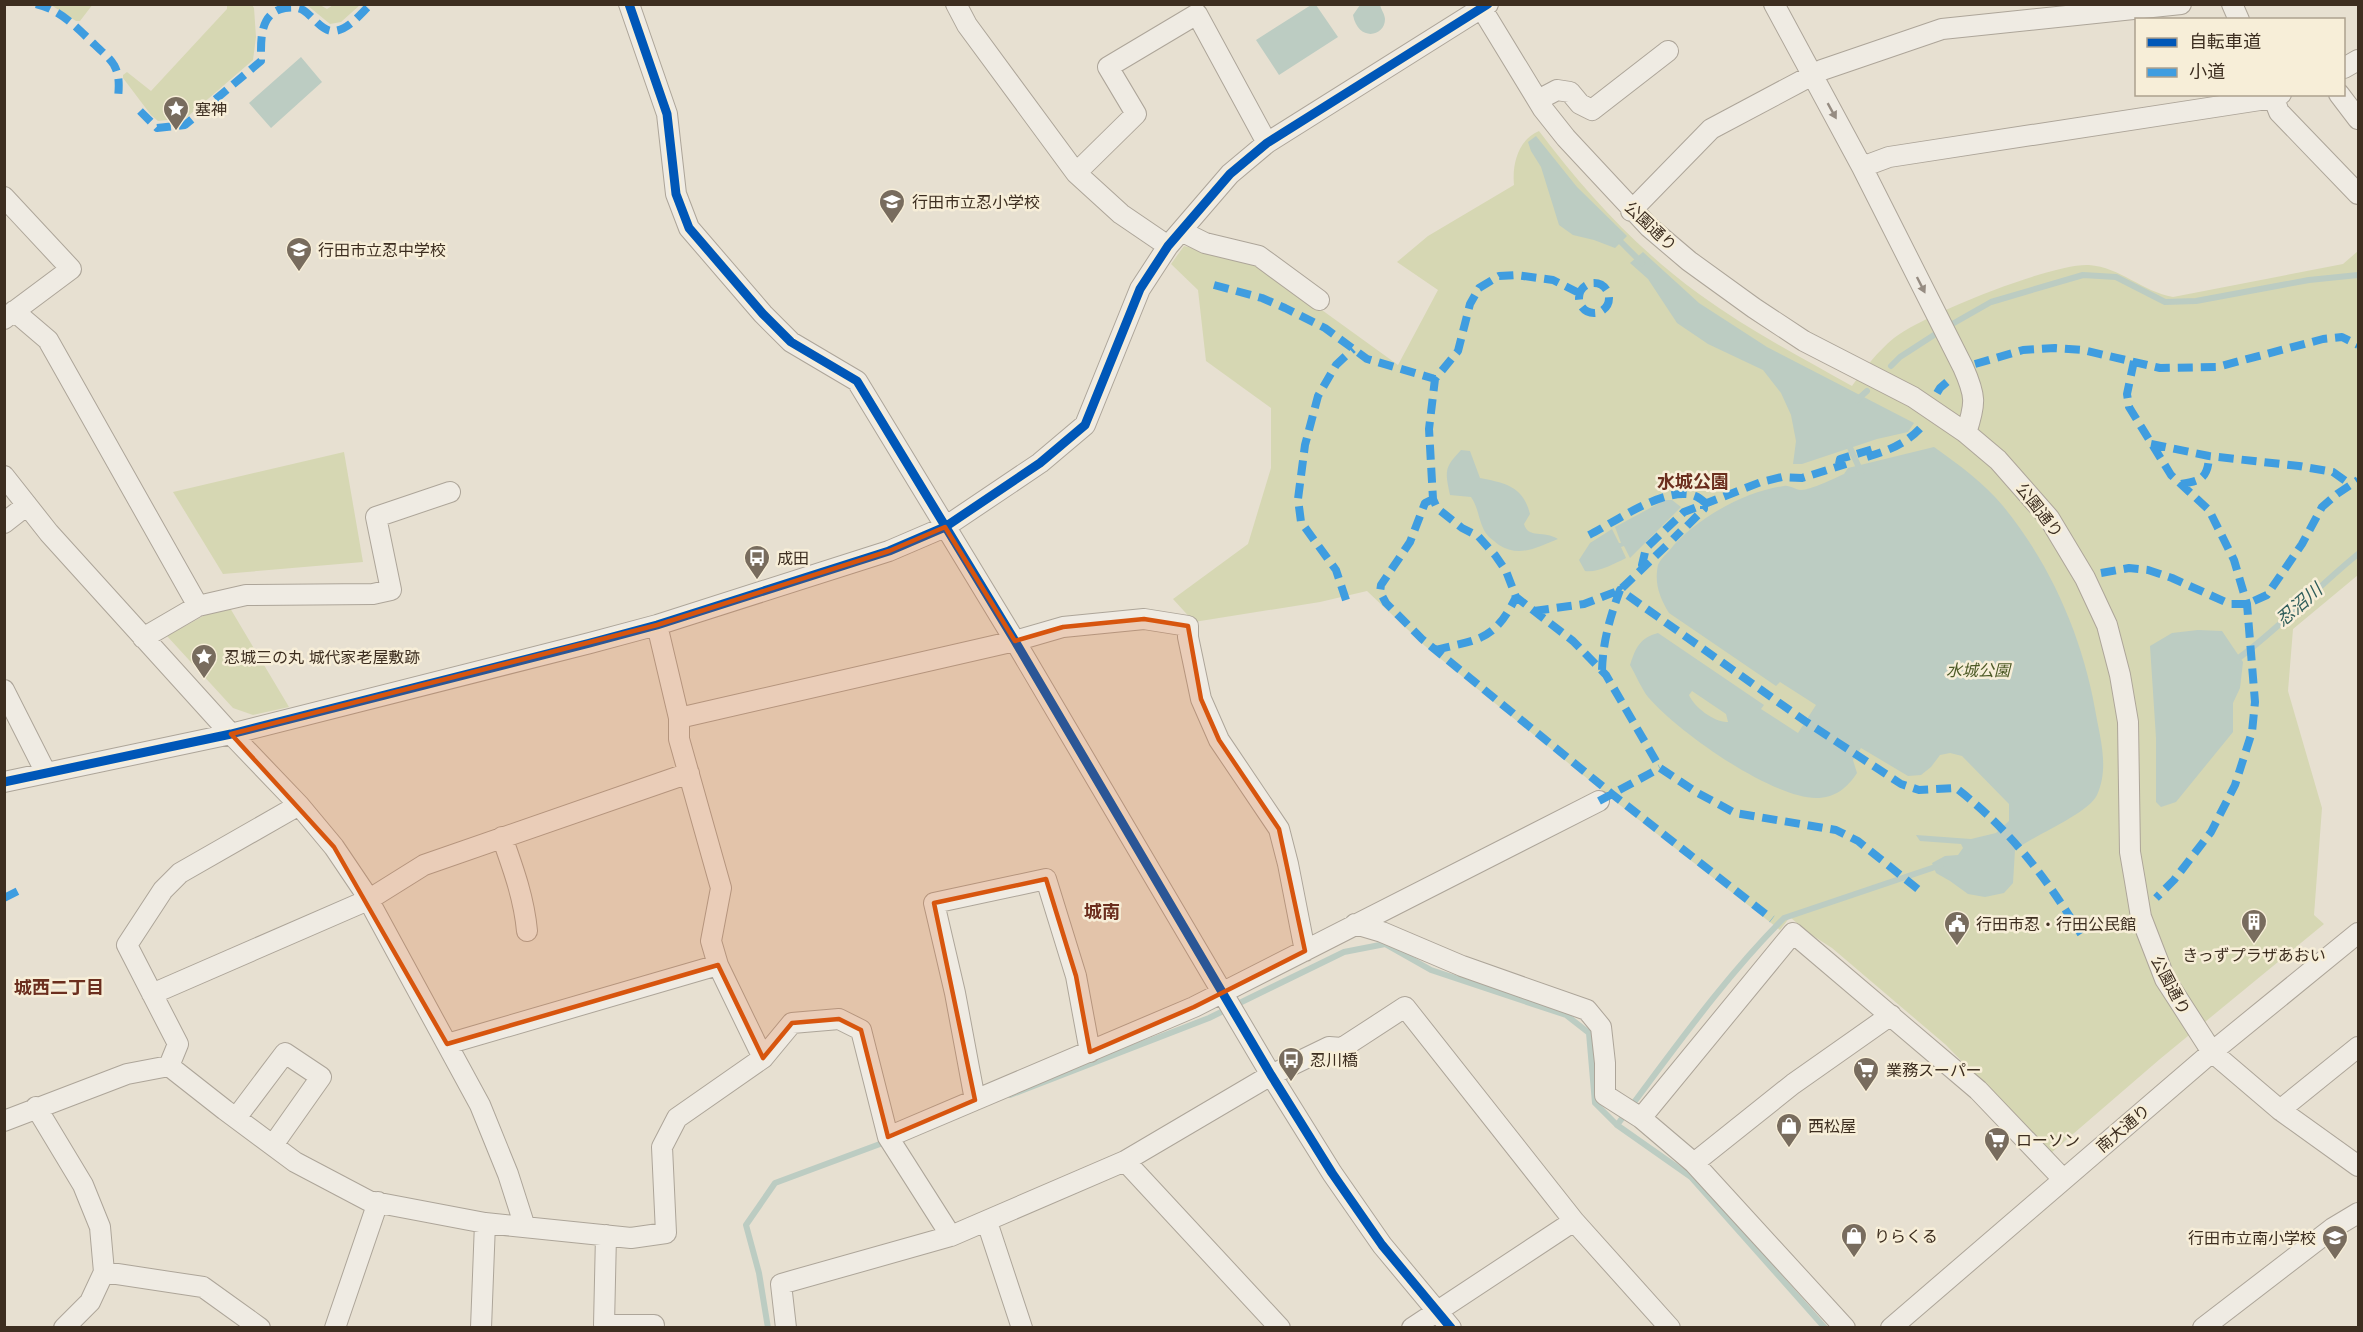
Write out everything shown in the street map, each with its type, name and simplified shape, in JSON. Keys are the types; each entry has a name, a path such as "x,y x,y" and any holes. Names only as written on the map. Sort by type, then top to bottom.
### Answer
{"street":[{"path":"628,4 667,114 676,194 689,228 762,314 791,342 857,381 1015,641 1271,1075 1332,1173 1382,1245 1450,1328"},
{"path":"956,4 967,25 1076,173 1121,214 1174,238 1259,256 1319,300"},
{"path":"1774,4 1862,167 1963,367 1972,389 1974,407 1966,433"},
{"path":"1631,210 1711,129 1812,75 1942,29 2181,4"},
{"path":"2232,4 2238,18"},
{"path":"4,782 231,734 657,625 889,551 945,527 1040,463 1085,425 1140,289 1174,238 1230,174 1267,143 1483,6"},
{"name":"公園通り","path":"1483,6 1538,100 1566,138 1631,210 1689,261 1754,308 1804,341 1913,397 1966,433 1998,460 2049,518 2085,578 2107,626 2120,675 2128,722 2130,852 2141,917 2165,979 2212,1052 2280,1110 2358,1166"},
{"path":"1076,173 1136,114 1108,67 1197,15 1267,143"},
{"path":"1538,100 1557,90 1570,92 1580,104 1592,110 1668,51"},
{"path":"1862,167 1889,157 2275,96 2279,112 2358,194"},
{"path":"2341,96 2358,119"},
{"path":"4,197 71,269 9,315 48,340 198,606"},
{"path":"4,476 143,638 299,805 334,847 368,900 480,1105 508,1174 525,1227"},
{"path":"143,638 198,606 246,595 373,594 391,590 376,518 450,492"},
{"path":"4,523 27,505"},
{"path":"679,718 1015,641 1063,627 1143,619 1188,626 1200,699 1219,740 1279,829 1305,951"},
{"path":"657,625 679,718 679,739 721,888 711,941 718,965 763,1058"},
{"path":"4,690 46,773"},
{"path":"152,994 368,900 424,865 689,773"},
{"path":"888,1137 1224,993 1599,801"},
{"path":"169,1066 178,1044 127,945 163,890 180,873 299,805"},
{"path":"502,837 522,900 527,932"},
{"path":"975,1100 955,993 934,903 1046,879 1076,976 1090,1052"},
{"path":"1355,924 1382,932 1461,966 1587,1010 1601,1027 1605,1063 1605,1095 1641,1118 1694,1163 1845,1328"},
{"path":"1641,1118 1793,933 1978,1090 2063,1179"},
{"name":"南大通り","path":"1891,1328 2212,1052 2358,933"},
{"path":"447,1044 718,965"},
{"path":"786,1328 781,1284 951,1236 1125,1161 1271,1075 1329,1047 1342,1048 1405,1007 1574,1221 1670,1328"},
{"path":"1694,1163 1793,1084 1891,1015"},
{"path":"4,1121 127,1074 169,1066 295,1162 369,1201 485,1223 631,1238 666,1233 662,1147 677,1118 763,1058 792,1023 839,1019 861,1029 888,1137 951,1236"},
{"path":"2280,1110 2358,1047"},
{"path":"236,1118 285,1053 321,1077 273,1145"},
{"path":"36,1107 83,1185 100,1227 105,1272 90,1302 64,1328"},
{"path":"1125,1161 1270,1324"},
{"path":"335,1328 378,1202"},
{"path":"2203,1328 2333,1228 2358,1213"},
{"path":"1412,1328 1574,1221"},
{"path":"987,1222 1022,1328"},
{"path":"481,1328 485,1223"},
{"path":"606,1235 604,1324 654,1325"},
{"path":"105,1272 202,1287 260,1328"}],"highlighted area":[{"path":"945,527 1015,641 1063,627 1144,619 1188,626 1201,699 1219,740 1279,829 1305,951 1194,1007 1090,1052 1076,976 1046,879 934,903 975,1100 888,1137 861,1030 839,1019 792,1023 763,1058 718,965 447,1044 334,847 231,734 657,625 889,551"}],"green space":[{"path":"93,4 80,21 76,21 51,5"},
{"path":"227,5 252,5 254,8 256,37 253,60 186,118 158,121 151,115 123,75 127,72 151,91 227,9"},
{"path":"307,5 320,5 327,9 333,5 360,5 341,22 330,24"},
{"name":"水城公園","path":"1539,131 1593,197 1654,258 1676,276 1736,319 1852,386 1882,349 1909,328 1988,292 2047,272 2089,265 2100,267 2173,297 2343,264 2358,251 2358,575 2293,629 2288,691 2322,808 2314,915 2324,924 2160,1059 2051,1153 1946,1045 1832,948 1807,932 1790,917 1780,930 1616,802 1425,646 1367,591 1320,602 1194,622 1173,599 1248,544 1271,468 1271,408 1206,361 1198,290 1171,264 1184,246 1257,263 1398,365 1438,290 1397,262 1428,236 1514,185 1515,161 1521,147 1526,140"},
{"path":"344,452 363,562 223,574 173,492"},
{"path":"230,608 289,707 253,715 233,708 167,636 207,614"}],"shaded area":[{"path":"1311,5 1316,5 1338,37 1279,75 1256,40"},
{"path":"1360,5 1380,5 1385,19 1381,30 1371,34 1360,30 1353,15"},
{"path":"301,57 322,82 271,128 249,103"},
{"path":"1536,136 1577,187 1627,236 1615,248 1573,235 1559,225 1541,167 1528,142"},
{"path":"1643,252 1699,303 1767,347 1914,423 1908,432 1877,439 1802,464 1793,464 1796,441 1791,415 1781,393 1763,370 1708,344 1677,323 1648,279 1630,263"},
{"path":"1934,447 1952,460 1988,489 2021,530 2052,580 2075,635 2092,691 2101,739 2103,767 2100,786 2097,795 2083,810 2015,850 2013,883 2004,893 1985,897 1968,894 1936,873 1932,863 1945,856 1958,855 1963,848 1961,844 1920,841 1916,835 1971,839 1996,833 2009,821 2009,804 1962,756 1950,753 1940,755 1921,775 1908,776 1861,748 1853,760 1857,773 1840,791 1823,798 1797,795 1751,775 1680,727 1648,697 1630,665 1640,644 1658,633 1764,705 1761,709 1798,733 1816,705 1780,682 1776,686 1669,613 1659,590 1658,565 1692,528 1721,509 1769,489 1784,486 1801,490 1811,488 1844,474 1848,468","holes":["1692,691 1726,714 1728,722 1711,717 1695,704 1689,695"]},
{"path":"1461,450 1470,451 1480,478 1512,487 1523,497 1530,514 1524,524 1526,529 1558,539 1536,548 1514,551 1506,549 1490,538 1484,531 1471,497 1450,495 1447,470 1451,461"},
{"path":"1665,500 1672,500 1681,507 1630,558 1624,546 1621,547 1626,558 1600,569 1585,571 1579,560 1590,543 1612,529 1621,543 1615,527"},
{"path":"2198,630 2222,631 2243,662 2240,688 2233,703 2233,732 2176,802 2161,807 2156,802 2156,738 2150,646 2172,633"}],"waterway":[{"path":"1621,242 1642,263"},
{"path":"1954,323 1991,302 2083,275 2116,277 2165,302 2196,301 2309,280 2358,275"},
{"path":"1891,366 1900,357 1934,335"},
{"path":"1857,400 1867,391"},
{"path":"1847,441 1861,472"},
{"name":"忍沼川","path":"2240,657 2358,554"},
{"path":"1617,1125 1718,992 1784,918 1941,865"},
{"path":"1010,1095 1209,1018 1344,952 1385,944 1431,970 1566,1015 1589,1033 1595,1103 1617,1125 1691,1177 1825,1328"},
{"path":"768,1328 759,1273 746,1225 775,1183 888,1141"}],"marked path":[{"path":"36,4 53,10 68,20 110,59 117,73 118,98"},
{"path":"140,111 157,128 185,125 261,61 263,28 270,15 277,11 290,7 301,9 325,29 333,31 349,25 371,4"},
{"path":"1579,293 1553,280 1516,275 1499,276 1479,288 1470,304 1458,351 1435,379 1429,429 1433,499 1437,508 1462,528 1478,536 1506,571 1516,597 1573,641 1606,675 1660,768 1696,792 1735,813 1836,830 1858,841 1919,890"},
{"path":"1594,283 1600,284 1608,292 1609,298 1608,304 1600,312 1594,313 1588,312 1580,304 1579,298 1580,292 1588,284 1594,283"},
{"path":"1214,285 1262,298 1285,308 1325,328 1367,359 1435,379"},
{"path":"1975,364 2023,350 2055,348 2083,350 2160,368 2217,367 2323,339 2342,337 2358,345"},
{"path":"1346,600 1336,570 1301,522 1298,499 1305,445 1318,396 1336,365 1353,349"},
{"path":"2134,361 2127,394 2129,407 2171,475 2209,510 2234,560 2247,604 2255,702 2252,732 2235,785 2211,832 2174,880 2156,898"},
{"path":"1937,393 1948,381"},
{"path":"1867,457 1898,445 1924,424"},
{"path":"2151,444 2209,456 2333,472 2351,485"},
{"path":"1839,464 1840,459 1873,449"},
{"path":"2181,484 2202,477 2207,469 2209,456"},
{"path":"1643,567 1646,548 1684,512 1761,482 1782,477 1802,478 1846,464"},
{"path":"2101,573 2129,568 2148,570 2172,578 2230,604 2247,604 2267,595 2302,544 2322,507 2358,480"},
{"path":"1589,535 1641,506 1670,496 1683,494 1695,496 1707,504"},
{"path":"1433,499 1425,503 1410,542 1381,585 1380,592 1386,603 1422,639 1612,794 1772,919"},
{"path":"1687,526 1704,509 1704,506"},
{"path":"1673,539 1681,531"},
{"path":"1534,611 1584,604 1620,590 1668,544"},
{"path":"1602,670 1608,629 1620,590 1805,721 1901,784 1919,790 1956,788 1994,821 2025,855 2054,892 2081,934"},
{"path":"1435,650 1484,636 1500,622 1516,597"},
{"path":"1599,801 1660,768"},
{"path":"4,898 20,890"}],"cycle path":[{"path":"629,4 667,114 676,194 689,228 763,314 791,342 857,381 1015,641 1271,1075 1332,1173 1382,1245 1451,1328"},
{"path":"4,782 231,734 657,625 889,551 945,527 1040,463 1085,425 1140,289 1168,246 1230,174 1267,143 1488,4"}],"place":[{"name":"塞神","path":"176,132"},
{"name":"行田市立忍小学校","path":"892,225"},
{"name":"行田市立忍中学校","path":"299,273"},
{"name":"成田","path":"757,581"},
{"name":"忍城三の丸 城代家老屋敷跡","path":"204,680"},
{"name":"きっずプラザあおい","path":"2254,945"},
{"name":"行田市忍・行田公民館","path":"1957,947"},
{"name":"忍川橋","path":"1291,1083"},
{"name":"業務スーパー","path":"1866,1093"},
{"name":"西松屋","path":"1789,1149"},
{"name":"ローソン","path":"1997,1163"},
{"name":"りらくる","path":"1854,1259"},
{"name":"行田市立南小学校","path":"2335,1261"}],"district":[{"name":"水城公園","path":"1693,482"},
{"name":"城南","path":"1102,912"},
{"name":"城西二丁目","path":"59,988"}]}
